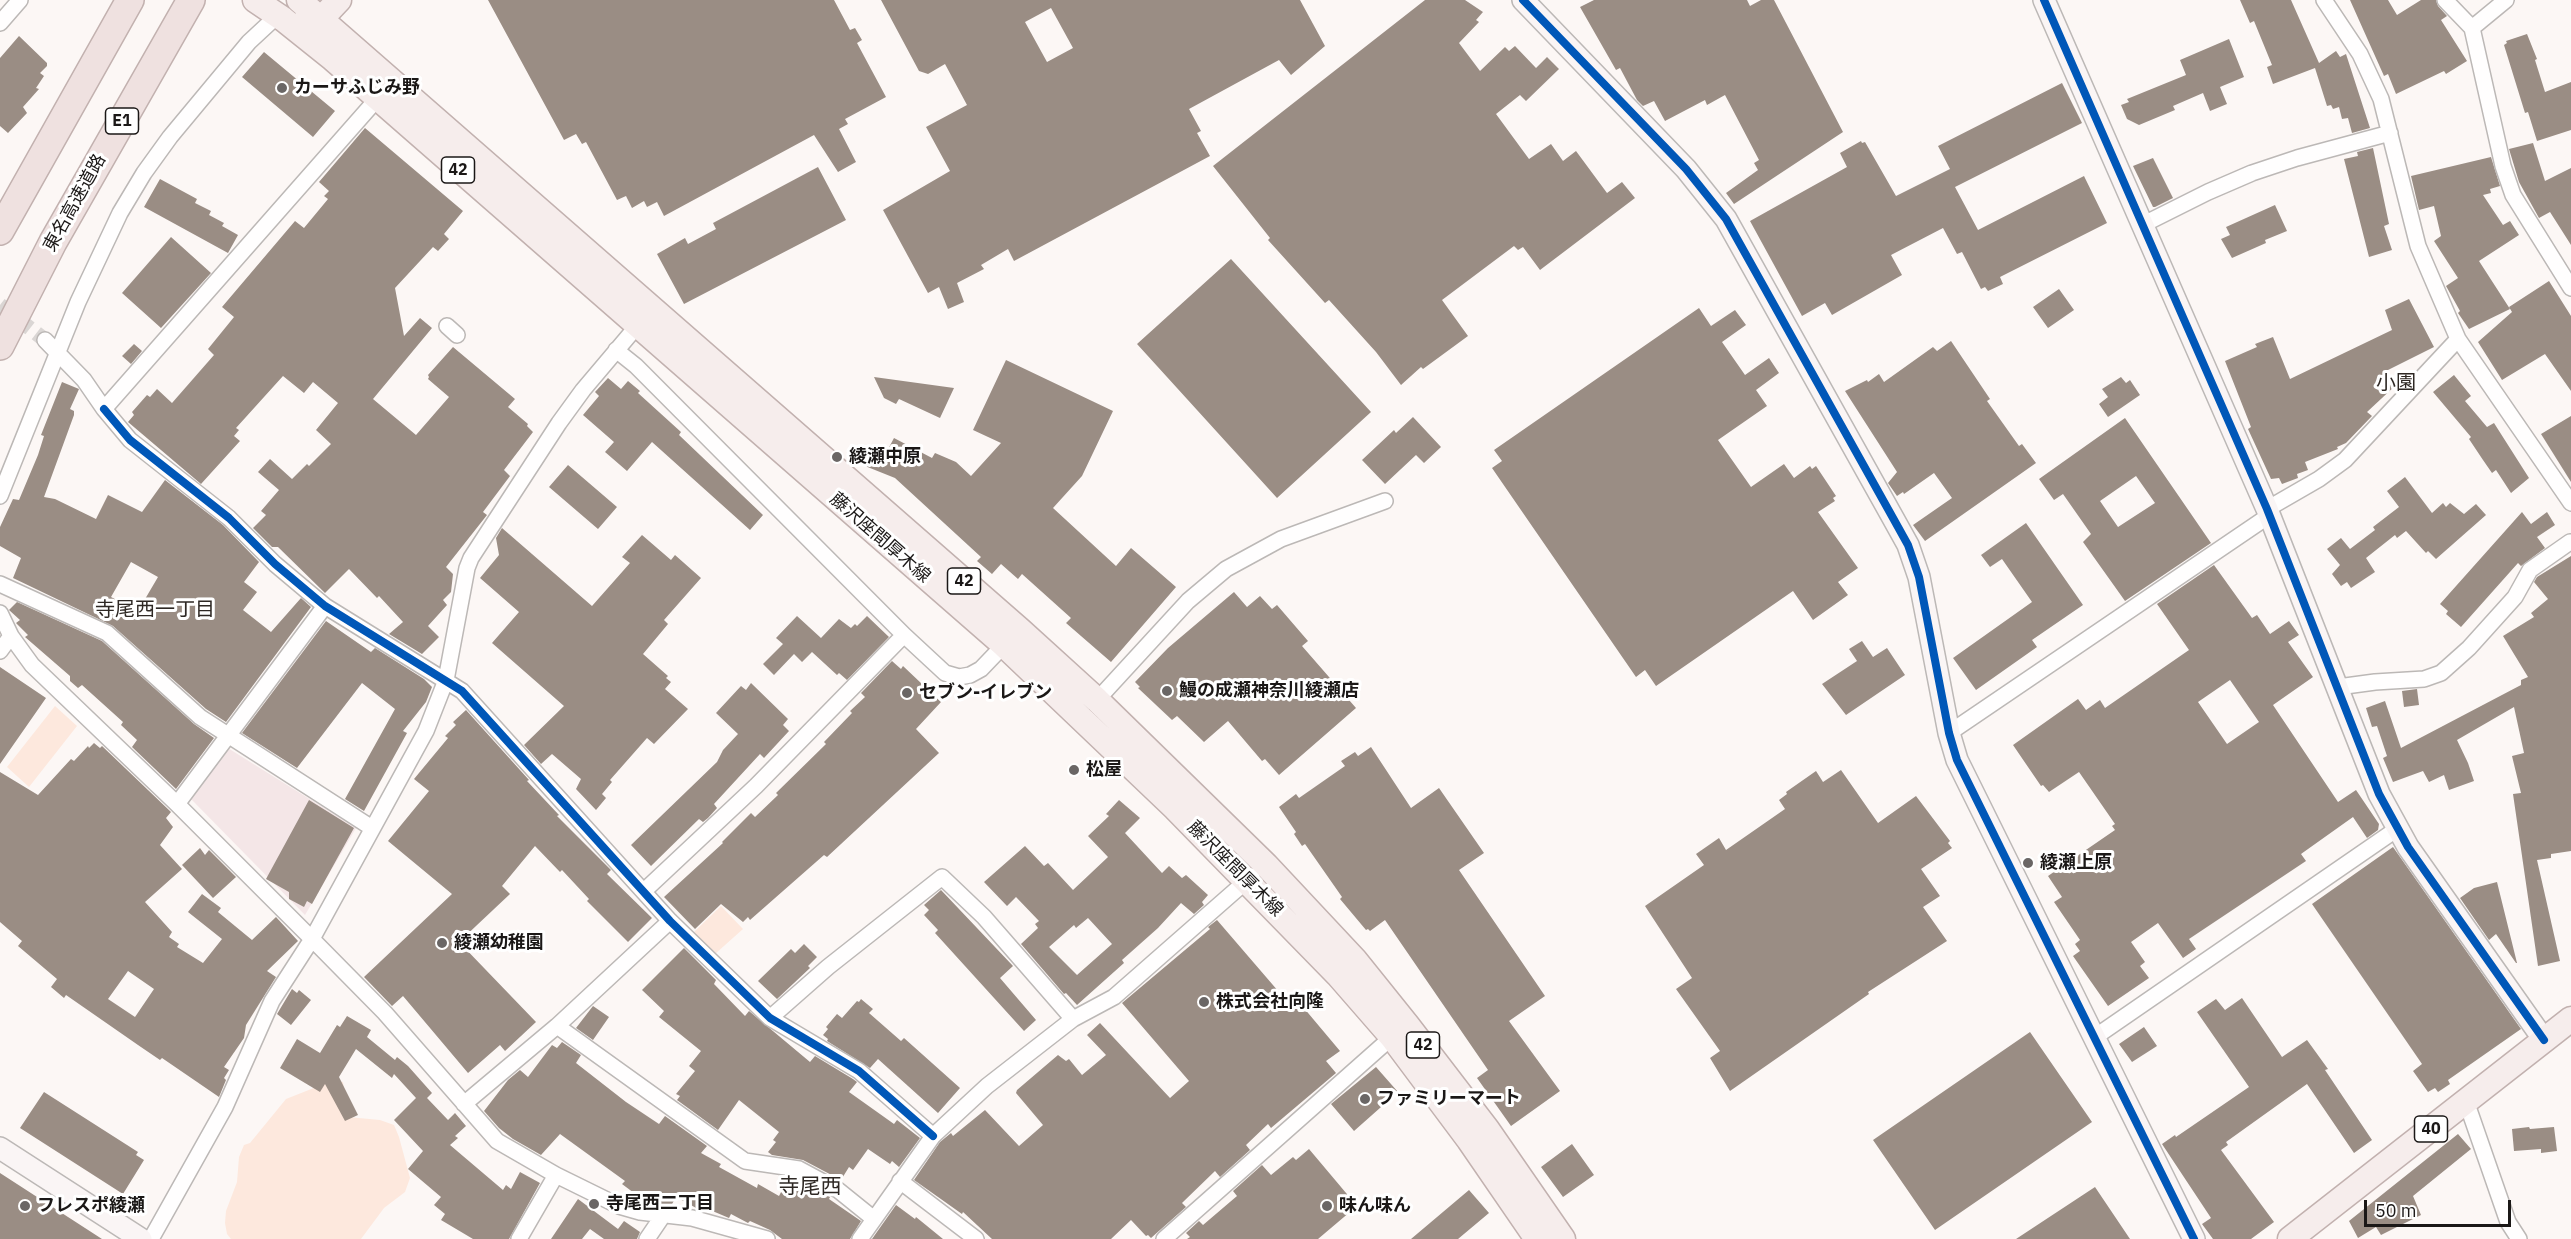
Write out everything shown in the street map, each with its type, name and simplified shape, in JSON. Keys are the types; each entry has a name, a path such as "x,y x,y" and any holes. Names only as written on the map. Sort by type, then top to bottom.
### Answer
{"highway":[{"path":"5,222 116,0"},
{"path":"5,222 130,0"},
{"name":"東名高速道路","path":"0,346 52,242 191,0"},
{"path":"52,242 143,115 211,0"}],"main road":[{"path":"268,9 298,0"},
{"name":"42","path":"298,0 321,19"},
{"path":"268,9 309,21 321,19 339,0"},
{"name":"藤沢座間厚木線","path":"268,9 644,318 1097,700 1266,865 1354,960 1408,1026 1486,1129 1563,1239"},
{"name":"藤沢座間厚木線","path":"321,19 644,318 1004,645 1175,808 1338,975 1392,1037 1469,1140 1537,1239"},
{"name":"40","path":"2290,1239 2571,1019"}],"street":[{"path":"0,23 20,0"},
{"path":"2044,0 2268,512 2379,794 2397,829 2544,1040"},
{"path":"2324,0 2360,54 2381,99 2418,246 2458,339 2571,503"},
{"path":"2445,0 2472,28 2503,166 2513,195 2571,288"},
{"path":"2472,28 2506,0"},
{"path":"1531,3 1686,168 1726,219 1908,545 1919,577 1949,733 1957,760 2194,1239"},
{"path":"0,496 98,257 144,173 170,137 249,42 268,9"},
{"path":"104,409 377,99"},
{"path":"2142,225 2208,192 2253,173 2297,158 2390,133"},
{"path":"151,1239 230,1100 272,1001 312,939 423,736 446,680 467,568 471,558 559,423 644,318"},
{"path":"1949,733 2345,460 2458,339"},
{"path":"45,340 84,380 130,440 229,518 275,564 325,606 462,691 670,921 770,1018 860,1071 933,1136"},
{"path":"616,350 636,366 904,635 945,673 959,676 970,675 981,669 1004,645"},
{"path":"1097,700 1188,601 1226,569 1281,539 1385,501"},
{"path":"2338,687 2375,682 2424,680 2441,673 2469,648 2515,597 2530,570 2571,542"},
{"path":"0,584 107,633 200,717 227,737 372,828"},
{"path":"177,804 325,606"},
{"path":"0,614 11,636 32,665 177,804 385,1013 498,1141 556,1175 619,1206 640,1212 717,1224 767,1239"},
{"path":"644,891 756,786 904,635"},
{"path":"0,651 11,636"},
{"path":"2095,1037 2397,829"},
{"path":"860,1239 933,1136 987,1086 1073,1019 1114,997 1266,865"},
{"path":"770,1018 828,967 942,877 984,917 1073,1019"},
{"path":"464,1104 557,1026 670,921"},
{"path":"557,1026 745,1161 799,1169 838,1190 874,1219"},
{"path":"1164,1239 1392,1037"},
{"path":"2466,1101 2508,1222 2519,1239"},
{"path":"0,1148 141,1239"},
{"path":"519,1239 556,1175"},
{"path":"900,1181 976,1239"},
{"path":"647,1239 664,1214"}],"shaded area":[{"path":"55,706 77,726 29,787 7,767"},
{"path":"223,745 356,828 305,915 191,799"},
{"path":"721,906 743,929 715,954 694,932"},
{"path":"334,1080 343,1082 348,1117 380,1120 394,1125 410,1178 405,1192 384,1208 361,1239 231,1239 227,1234 225,1223 226,1211 237,1182 239,1157 244,1145 250,1143 286,1099"}],"building":[{"path":"488,0 834,0 850,30 855,28 862,40 857,43 886,97 845,119 848,124 839,129 856,162 838,172 814,135 664,216 657,202 647,207 644,201 632,208 626,196 617,200 586,142 582,144 576,134 564,140"},
{"path":"881,0 1300,0 1325,46 1291,75 1279,60 1189,109 1201,131 1197,133 1210,156 1014,261 1008,249 981,265 984,269 957,283 964,302 948,309 939,287 928,293 883,210 950,171 926,127 967,105 945,64 928,74 919,71","holes":["1051,8 1073,48 1047,62 1025,22"]},
{"path":"1425,0 1465,0 1483,12 1476,20 1479,22 1459,43 1480,71 1505,47 1509,51 1515,46 1536,68 1547,57 1559,69 1526,101 1520,95 1496,114 1529,159 1551,144 1563,161 1576,151 1607,193 1622,182 1635,198 1540,270 1523,247 1518,250 1514,246 1442,300 1468,336 1423,369 1421,367 1401,385 1376,352 1329,300 1325,303 1268,240 1270,238 1213,166"},
{"path":"1594,0 1747,0 1750,6 1761,0 1774,0 1843,132 1734,204 1726,193 1758,170 1754,163 1759,160 1725,95 1707,105 1705,100 1665,121 1654,101 1643,106 1637,100 1620,68 1616,70 1580,7"},
{"path":"2240,0 2291,0 2319,63 2336,51 2340,57 2346,54 2370,128 2352,133 2348,118 2342,119 2339,107 2333,109 2331,105 2327,106 2315,68 2273,84 2267,67 2272,65 2254,21 2250,23"},
{"path":"2350,0 2388,0 2397,15 2421,0 2436,0 2447,16 2441,20 2467,61 2446,74 2444,71 2396,94 2388,74 2384,76"},
{"path":"2527,34 2537,59 2535,60 2545,92 2571,82 2571,130 2537,141 2528,112 2525,113 2504,45 2506,41"},
{"path":"19,36 47,63 47,66 40,73 44,76 36,88 39,89 23,107 27,113 8,133 0,126 0,58"},
{"path":"2229,39 2244,77 2220,87 2227,104 2210,111 2203,93 2173,106 2175,110 2139,125 2127,119 2121,105 2129,102 2127,99 2186,75 2180,60"},
{"name":"カーサふじみ野","path":"264,52 335,111 313,137 242,77"},
{"path":"2062,83 2082,123 1955,187 1978,230 2084,176 2107,223 2000,277 2003,284 1988,291 1985,287 1981,289 1962,252 1957,254 1943,228 1891,255 1902,275 1832,315 1825,303 1802,316 1750,221 1847,167 1840,153 1861,141 1865,142 1896,196 1950,169 1938,146"},
{"path":"365,128 463,211 444,234 449,239 438,251 433,247 395,288 404,336 420,318 432,328 373,399 416,435 449,397 428,379 428,375 453,347 515,399 508,407 528,424 527,426 533,432 504,470 510,476 483,512 487,515 446,567 453,574 451,592 443,600 447,605 428,626 439,637 422,654 389,634 403,622 349,569 325,593 278,547 272,547 253,528 266,515 261,511 279,490 258,472 270,459 292,479 331,444 316,430 338,403 313,382 304,393 283,376 236,428 239,430 234,436 240,441 201,484 128,422 134,415 132,412 147,395 150,397 157,389 172,403 214,355 208,349 234,317 222,307 295,221 304,228 328,199 324,196 329,191 319,182"},
{"path":"2533,143 2545,181 2571,168 2571,245 2550,212 2539,218 2519,182 2509,149"},
{"path":"2373,148 2389,224 2384,226 2392,250 2369,257 2344,159 2358,156 2357,152"},
{"path":"2491,157 2500,186 2490,189 2491,193 2483,195 2503,225 2510,221 2519,235 2479,261 2510,309 2469,329 2458,313 2460,311 2446,286 2458,278 2434,241 2441,236 2434,206 2419,210 2411,176"},
{"path":"2153,158 2173,198 2155,207 2133,166"},
{"path":"818,167 846,220 684,304 657,254 685,238 688,244 716,229 713,223"},
{"path":"160,179 197,199 195,203 211,211 209,215 224,223 222,226 238,235 228,253 144,207"},
{"path":"2275,205 2287,231 2232,258 2221,239 2230,235 2226,227"},
{"path":"171,237 211,273 161,328 122,293"},
{"path":"1231,259 1371,412 1277,498 1137,344"},
{"path":"2549,281 2571,316 2571,391 2545,354 2502,380 2478,342 2512,312 2509,307"},
{"path":"2059,289 2074,310 2048,328 2033,307"},
{"path":"2409,299 2434,347 2384,372 2396,385 2367,412 2372,416 2346,443 2337,447 2338,449 2305,462 2308,470 2297,474 2298,478 2282,484 2279,478 2271,479 2248,429 2251,427 2225,361 2273,337 2290,379 2392,330 2385,310"},
{"path":"1699,308 1711,326 1735,310 1746,325 1722,342 1745,375 1769,358 1779,373 1756,390 1767,406 1718,440 1751,487 1784,464 1794,478 1810,466 1812,469 1816,466 1836,496 1833,498 1835,501 1818,512 1858,568 1838,582 1848,595 1813,620 1793,591 1656,686 1645,670 1636,677 1492,468 1502,461 1494,450"},
{"path":"1951,341 1990,399 1987,401 2019,446 2022,444 2036,463 1925,541 1913,525 1952,498 1934,473 1904,494 1903,492 1897,496 1888,483 1897,472 1845,391 1867,380 1868,382 1879,374 1884,382 1933,347 1937,351"},
{"path":"134,344 142,351 131,364 122,356"},
{"path":"1006,360 1113,411 1082,476 1053,508 1116,566 1131,548 1176,587 1111,662 1066,623 1071,618 1022,574 1018,579 1001,564 992,574 977,561 981,557 895,478 865,466 882,451 886,453 894,438 932,458 935,453 956,462 971,476 1001,443 973,430"},
{"path":"2454,375 2471,396 2465,401 2487,427 2494,423 2529,478 2511,493 2496,470 2492,473 2469,439 2471,437 2433,392"},
{"path":"874,377 954,388 940,418 899,399 896,404 884,398"},
{"path":"2121,377 2126,383 2130,380 2140,395 2108,417 2099,404 2108,397 2102,389"},
{"path":"608,378 621,389 628,381 640,391 638,393 681,432 679,435 763,515 750,530 652,442 627,471 605,452 614,442 583,415 599,396 595,392"},
{"path":"62,382 79,389 70,409 74,411 74,415 44,497 55,499 96,519 108,495 142,512 165,480 223,525 259,562 244,582 257,592 243,610 271,632 301,598 311,607 226,722 206,709 113,626 13,578 21,558 0,546 0,527 13,499 19,500 38,455 44,436 41,435","holes":["131,562 158,577 138,611 111,597"]},
{"path":"2571,416 2571,482 2541,434"},
{"path":"1413,417 1441,447 1424,463 1416,455 1385,484 1362,460 1394,430 1396,433"},
{"path":"2125,418 2211,543 2125,601 2083,542 2091,534 2063,494 2054,500 2039,479","holes":["2136,476 2155,503 2118,527 2100,501"]},
{"path":"568,465 617,507 598,529 549,487"},
{"path":"2405,477 2432,513 2443,503 2446,507 2450,503 2464,514 2476,504 2486,515 2436,559 2428,551 2426,553 2406,531 2397,538 2395,535 2366,558 2375,572 2351,588 2347,582 2341,586 2332,574 2340,565 2327,549 2341,538 2350,549 2375,530 2373,527 2399,507 2387,491"},
{"path":"2522,512 2531,524 2547,512 2555,525 2537,537 2545,548 2521,566 2518,563 2461,627 2446,614 2448,611 2440,604"},
{"path":"2026,523 2083,605 2032,640 2037,647 1976,690 1953,658 2032,602 2002,559 1990,567 1981,555"},
{"path":"502,528 592,606 630,563 622,557 642,535 671,560 675,555 701,578 664,620 668,624 643,654 668,676 666,678 671,682 665,689 688,709 654,744 647,738 610,780 612,782 602,794 606,798 596,810 576,789 581,779 552,754 541,764 524,745 564,706 492,643 519,612 480,578 499,555 496,538"},
{"path":"2571,556 2571,851 2551,854 2551,858 2537,860 2560,961 2538,966 2513,794 2521,793 2512,756 2524,753 2514,707 2457,740 2474,781 2449,790 2444,775 2429,782 2423,771 2393,782 2383,758 2387,756 2377,726 2372,727 2366,708 2385,701 2401,748 2521,685 2521,680 2528,677 2503,636 2534,617 2531,613 2548,599 2534,582 2537,577"},
{"path":"2214,565 2252,618 2257,615 2270,634 2289,621 2299,635 2288,642 2313,677 2273,705 2338,802 2356,790 2379,824 2378,830 2367,838 2353,817 2301,854 2306,861 2189,939 2196,949 2183,958 2158,923 2131,942 2145,962 2140,966 2149,978 2108,1006 2073,956 2080,951 2075,944 2080,940 2054,902 2062,897 2048,876 2115,830 2112,826 2115,824 2079,772 2049,792 2043,785 2041,786 2013,745 2078,699 2086,710 2100,700 2105,708 2189,650 2157,604","holes":["2230,680 2259,722 2227,744 2198,702"]},
{"path":"1234,592 1247,607 1260,596 1272,609 1277,605 1308,641 1302,646 1356,708 1279,775 1265,759 1262,761 1228,721 1204,742 1177,716 1172,720 1138,688 1140,687 1135,682 1168,648"},
{"path":"17,602 102,641 194,724 214,738 176,789 132,747 137,740 121,725 123,722 82,685 78,688 70,681 70,676 25,637 28,635 16,623 20,620 9,610"},
{"path":"797,616 821,638 839,619 851,628 855,624 857,626 867,616 889,637 847,680 839,673 837,675 812,652 802,662 794,654 774,675 763,664 783,644 776,638"},
{"path":"326,621 371,652 375,648 424,679 432,687 426,702 403,731 407,733 364,811 345,799 395,709 362,683 297,768 242,733"},
{"path":"1862,641 1873,657 1887,648 1905,675 1846,715 1822,684 1857,661 1849,649"},
{"path":"892,661 901,669 903,666 941,702 916,729 939,753 827,857 824,855 750,920 748,917 743,922 721,904 695,929 664,897 723,843 751,813 755,817 778,795 776,793 826,744 824,742 865,697 861,693"},
{"path":"0,667 46,698 0,764"},
{"path":"751,683 788,719 783,725 789,731 764,758 760,754 714,804 717,808 708,818 703,822 699,819 651,866 631,845 717,762 723,750 738,734 716,713 741,686 746,690"},
{"path":"2417,689 2419,705 2404,707 2402,691"},
{"path":"466,710 559,815 557,816 611,870 607,874 652,918 628,942 587,901 589,899 562,870 560,872 535,846 502,886 510,894 459,942 536,1022 505,1051 500,1045 468,1073 403,996 392,1006 364,977 452,894 388,841 429,791 414,779 448,738 445,736 456,725 453,722"},
{"path":"94,743 100,748 102,746 171,812 166,818 173,827 160,845 182,869 145,902 172,932 169,937 179,944 177,947 203,963 222,939 188,912 202,894 221,908 218,912 252,940 276,917 298,941 267,971 276,977 246,1025 244,1038 224,1067 229,1070 224,1078 226,1080 219,1097 162,1058 160,1060 66,995 64,998 51,987 57,979 18,946 22,941 0,922 0,772 38,795 71,759 74,761 88,746 89,748","holes":["128,971 154,989 135,1017 108,999"]},
{"path":"1371,747 1411,808 1439,788 1484,853 1459,870 1545,996 1509,1021 1560,1091 1511,1126 1477,1078 1488,1070 1385,920 1370,931 1366,930 1340,899 1342,897 1305,844 1302,846 1294,834 1296,832 1279,807 1296,794 1299,798 1345,766 1341,761 1355,752 1358,756"},
{"path":"1841,770 1878,823 1916,796 1950,841 1948,843 1952,848 1921,869 1940,896 1923,907 1947,941 1868,992 1869,994 1730,1091 1710,1058 1720,1051 1676,989 1692,978 1645,906 1704,865 1696,854 1719,838 1726,850 1785,809 1779,800 1787,794 1786,792 1816,771 1823,782"},
{"path":"309,800 354,828 312,904 307,901 304,907 289,899 289,892 266,879"},
{"path":"1119,800 1140,818 1125,833 1162,873 1169,866 1182,878 1186,875 1208,895 1202,902 1204,905 1194,914 1181,903 1158,928 1122,960 1124,963 1077,1005 1066,993 1064,994 1021,944 1038,928 1035,924 1039,921 1016,897 1007,906 984,882 1025,846 1044,866 1048,863 1073,890 1108,857 1088,836 1109,816 1106,814","holes":["1088,918 1112,944 1077,975 1049,947 1074,925 1076,928"]},
{"path":"2393,847 2521,1029 2448,1080 2450,1084 2438,1092 2435,1088 2428,1092 2413,1071 2422,1064 2312,904"},
{"path":"200,848 205,855 209,850 236,877 213,898 182,865"},
{"path":"2497,882 2517,963 2496,934 2489,940 2460,898 2474,888"},
{"path":"941,890 1013,966 1000,978 1036,1020 1024,1031 935,933 938,930 924,915 929,910 924,905"},
{"path":"1217,920 1291,1006 1298,1001 1340,1051 1326,1061 1336,1073 1271,1128 1268,1124 1246,1145 1250,1150 1220,1177 1215,1171 1182,1203 1186,1207 1151,1238 1146,1236 1131,1220 1111,1239 992,1239 963,1212 962,1214 914,1180 940,1142 951,1133 953,1136 985,1110 1019,1146 1043,1125 1016,1093 1017,1090 1058,1055 1066,1061 1069,1059 1082,1075 1106,1055 1087,1035 1100,1023 1170,1098 1189,1081 1122,1003 1210,929 1208,927"},
{"path":"804,944 817,957 808,966 810,968 777,999 758,981 791,949 795,953"},
{"path":"684,948 716,980 714,984 745,1016 749,1011 810,1062 815,1056 853,1079 857,1082 849,1092 894,1124 897,1120 920,1138 899,1167 892,1161 890,1164 868,1149 853,1170 849,1167 841,1180 803,1160 772,1155 768,1152 776,1142 773,1140 779,1132 739,1100 718,1130 677,1100 680,1096 676,1094 695,1071 689,1066 701,1051 659,1017 664,1011 642,990"},
{"path":"292,989 297,993 299,990 311,1000 291,1025 277,1014"},
{"path":"2242,998 2282,1057 2307,1040 2328,1069 2325,1070 2372,1140 2354,1153 2307,1084 2226,1142 2228,1145 2221,1150 2274,1222 2251,1239 2213,1239 2202,1224 2211,1218 2162,1144 2175,1135 2176,1137 2249,1087 2197,1012 2216,999 2225,1010"},
{"path":"861,999 873,1009 869,1013 901,1041 904,1038 960,1088 938,1113 878,1059 870,1068 827,1041 828,1039 823,1035 828,1029 826,1027 837,1014 842,1018"},
{"path":"593,1006 609,1017 593,1040 576,1028"},
{"path":"347,1016 371,1030 367,1037 395,1060 397,1057 408,1066 432,1093 427,1098 448,1120 455,1113 466,1126 455,1136 458,1138 450,1145 503,1190 506,1185 511,1189 520,1172 540,1183 509,1239 473,1239 441,1220 445,1214 434,1205 441,1197 408,1169 423,1151 394,1120 416,1098 394,1074 392,1078 356,1049 339,1077 358,1115 345,1121 325,1084 320,1092 280,1068 297,1039 320,1053 337,1025 340,1027"},
{"path":"2144,1027 2157,1046 2132,1062 2119,1044"},
{"path":"2030,1032 2092,1122 1935,1230 1873,1140"},
{"path":"562,1042 581,1055 576,1063 626,1102 659,1124 665,1116 707,1146 701,1153 721,1164 719,1167 757,1188 758,1184 779,1196 789,1177 796,1178 830,1197 829,1199 861,1221 850,1239 782,1239 770,1230 750,1221 748,1223 731,1214 729,1218 703,1207 701,1210 676,1197 671,1206 662,1205 640,1193 638,1196 622,1184 625,1181 560,1134 541,1155 513,1139 499,1128 484,1111 508,1080 520,1070 528,1077 552,1045 557,1048"},
{"name":"ファミリーマート","path":"1376,1067 1398,1092 1354,1131 1331,1104"},
{"path":"44,1092 138,1152 136,1155 144,1160 123,1194 20,1128"},
{"path":"2529,1127 2530,1129 2554,1127 2557,1151 2541,1153 2541,1149 2514,1151 2512,1129"},
{"path":"2458,1134 2471,1149 2413,1196 2421,1215 2381,1235 2376,1227 2358,1238 2349,1221"},
{"path":"1572,1144 1594,1175 1563,1197 1541,1167"},
{"path":"1309,1149 1357,1206 1318,1239 1187,1239 1190,1237 1186,1233 1199,1221 1203,1225 1237,1196 1233,1191 1262,1165 1271,1175 1293,1157 1296,1160"},
{"name":"フレスポ綾瀬","path":"0,1173 102,1239 0,1239"},
{"path":"2095,1187 2130,1239 2016,1239"},
{"path":"1469,1190 1489,1213 1458,1239 1411,1239"},
{"path":"578,1199 618,1229 624,1221 640,1232 637,1239 604,1239 590,1229 582,1239 551,1239"},
{"path":"896,1205 915,1219 916,1217 943,1239 872,1239"}],"tunnel":[{"path":"0,305 45,340"}],"cycle path":[{"path":"1523,0 1686,169 1726,219 1908,545 1919,577 1949,733 1957,760 2194,1239"},
{"path":"2044,0 2267,509 2379,794 2408,847 2544,1040"},
{"path":"104,409 130,440 229,518 275,564 325,606 462,691 670,921 770,1018 859,1071 933,1136"}],"place":[{"name":"カーサふじみ野","path":"282,88"},
{"name":"綾瀬中原","path":"837,457"},
{"name":"鰻の成瀬神奈川綾瀬店","path":"1167,691"},
{"name":"セブン-イレブン","path":"907,693"},
{"name":"松屋","path":"1074,770"},
{"name":"綾瀬上原","path":"2028,863"},
{"name":"綾瀬幼稚園","path":"442,943"},
{"name":"株式会社向隆","path":"1204,1002"},
{"name":"ファミリーマート","path":"1365,1099"},
{"name":"寺尾西二丁目","path":"594,1204"},
{"name":"フレスポ綾瀬","path":"25,1206"},
{"name":"味ん味ん","path":"1327,1206"}],"district":[{"name":"小園","path":"2396,383"},
{"name":"寺尾西一丁目","path":"155,610"},
{"name":"寺尾西","path":"810,1187"}]}
